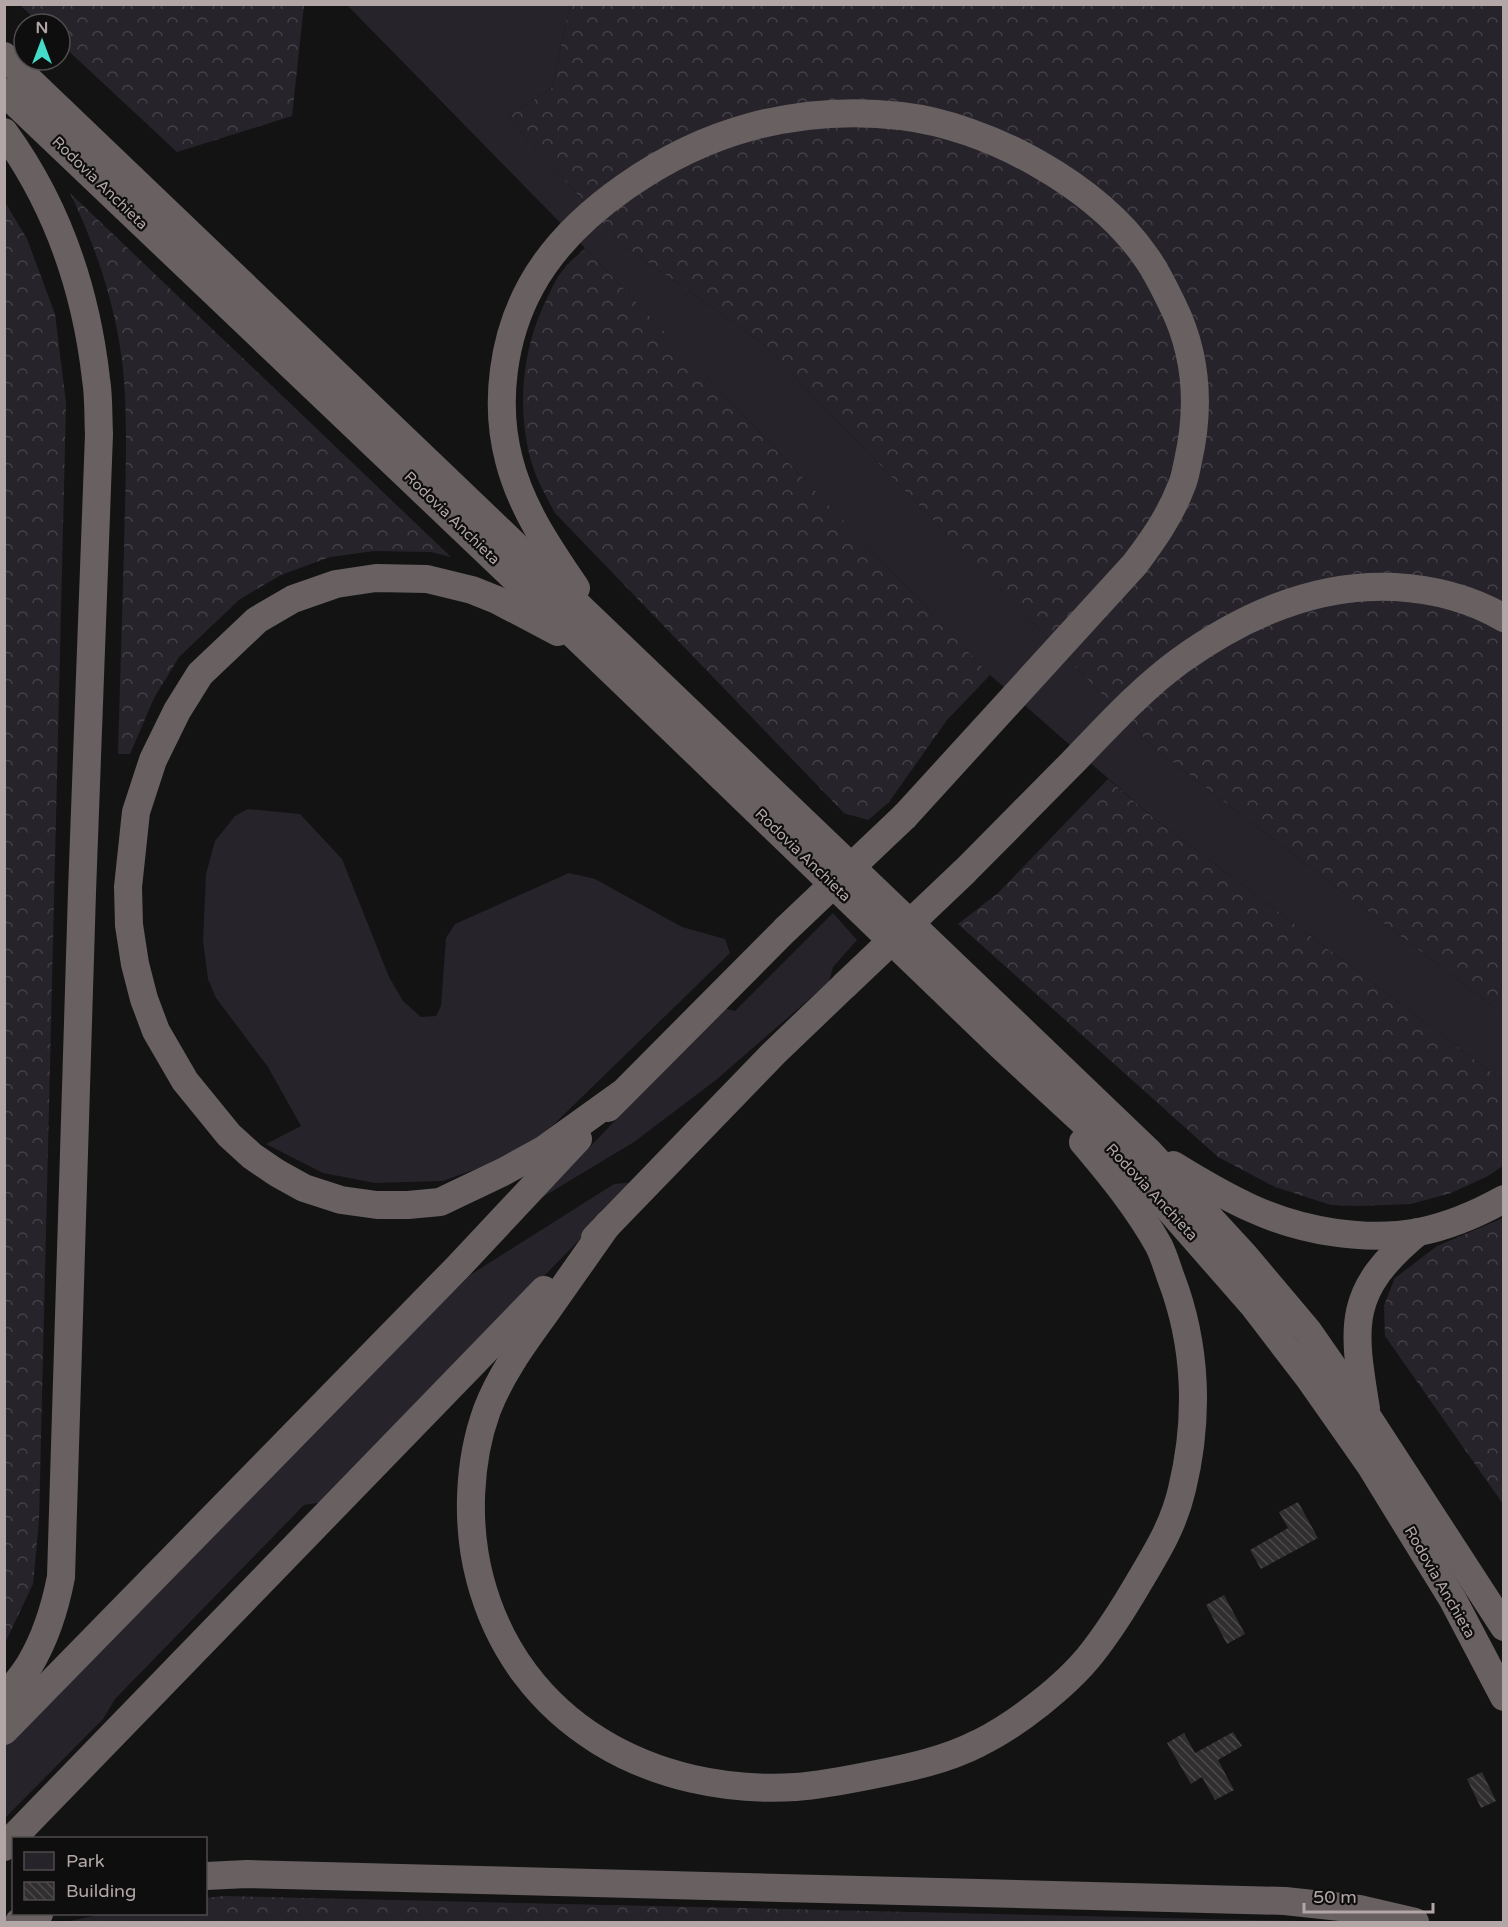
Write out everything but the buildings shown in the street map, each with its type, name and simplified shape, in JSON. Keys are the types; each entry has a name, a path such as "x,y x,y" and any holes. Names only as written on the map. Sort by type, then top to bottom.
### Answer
{"highway":[{"name":"Rodovia Anchieta","path":"4,56 598,641 1002,1047 1133,1168 1253,1305 1302,1368 1370,1465 1453,1600 1503,1697"},
{"name":"Rodovia Anchieta","path":"4,92 1148,1151 1244,1255 1308,1331 1367,1416 1503,1627"},
{"path":"4,1731 457,1268 621,1094 786,929 904,816 1010,702 1152,541 1169,514 1183,484 1193,439 1196,410 1195,380 1179,317 1146,257 1110,215 1079,189 1043,165 975,135 902,116 839,113 791,118 750,127 716,138 652,169 625,186 566,238 549,258 531,286 511,335 502,397 504,431 518,489 598,641"},
{"path":"4,132 37,183 53,214 69,257 89,329 97,381 99,434 61,1577 55,1605 44,1637 29,1666 4,1698"},
{"path":"598,641 472,590 427,579 376,578 336,584 293,599 257,620 200,674 177,711 153,760 136,812 128,888 129,925 135,964 144,999 156,1031 185,1081 229,1135 252,1156 304,1188 341,1200 377,1204 408,1205 440,1202 543,1150 621,1094"},
{"path":"14,1837 774,1053 964,872 1133,701 1180,661 1218,636 1254,617 1311,595 1338,589 1375,586 1435,592 1461,600 1503,618"},
{"path":"608,1224 504,1374 486,1412 476,1451 471,1527 475,1562 484,1598 500,1635 524,1675 554,1707 610,1749 642,1764 675,1775 715,1782 755,1787 795,1787 837,1782 934,1760 977,1744 1017,1719 1074,1672 1090,1656 1121,1614 1162,1546 1177,1510 1186,1473 1193,1402 1193,1367 1187,1326 1161,1250 1116,1181 1002,1047"},
{"path":"1148,1151 1254,1209 1291,1223 1328,1232 1385,1236 1418,1232 1456,1222 1503,1199"},
{"path":"1367,1416 1357,1356 1358,1317 1362,1300 1371,1282 1385,1263 1418,1232"},
{"path":"207,1876 247,1874 1274,1901 1359,1909 1415,1923"},
{"path":"19,1923 37,1915"}],"green space":[{"path":"20,5 304,5 292,116 177,152 72,54 72,12 27,12"},
{"path":"347,5 570,5 552,88 508,117 622,244 761,342 1154,748 1503,1014 1503,1081 1151,816 990,675 585,248"},
{"path":"570,5 1503,5 1503,1014 1154,748 761,342 622,244 508,117 552,88"},
{"path":"70,193 451,557 431,552 374,551 330,557 281,575 240,599 179,657 154,698 130,754 118,754 126,464 124,380 117,332 106,284 90,238"},
{"path":"5,202 27,239 55,314 66,403 39,1521 33,1584 5,1643"},
{"path":"585,248 990,675 947,720 889,802 868,820 844,813 555,513 542,489 532,464 524,425 526,364 536,325 552,288 565,267"},
{"path":"1108,779 1151,816 1503,1081 1503,1166 1488,1176 1451,1193 1411,1204 1331,1205 1275,1187 1218,1157 958,924 998,893"},
{"path":"248,809 300,814 342,859 389,977 403,1001 421,1017 436,1016 441,1006 446,938 455,924 569,873 595,879 682,927 725,939 730,953 544,1134 501,1160 443,1181 375,1183 323,1173 266,1144 301,1126 268,1067 216,998 208,979 203,941 206,874 215,841 235,816"},
{"path":"833,913 857,940 833,967 829,982 716,1080 634,1142 541,1198 723,1008 735,1011"},
{"path":"636,1182 323,1502 304,1505 115,1699 103,1719 5,1818 5,1742 58,1687 470,1275 614,1184"},
{"path":"1503,1218 1503,1504 1385,1336 1384,1305 1395,1278 1437,1246"},
{"path":"223,1896 1309,1922 66,1922 98,1915 207,1915 207,1898"}]}
